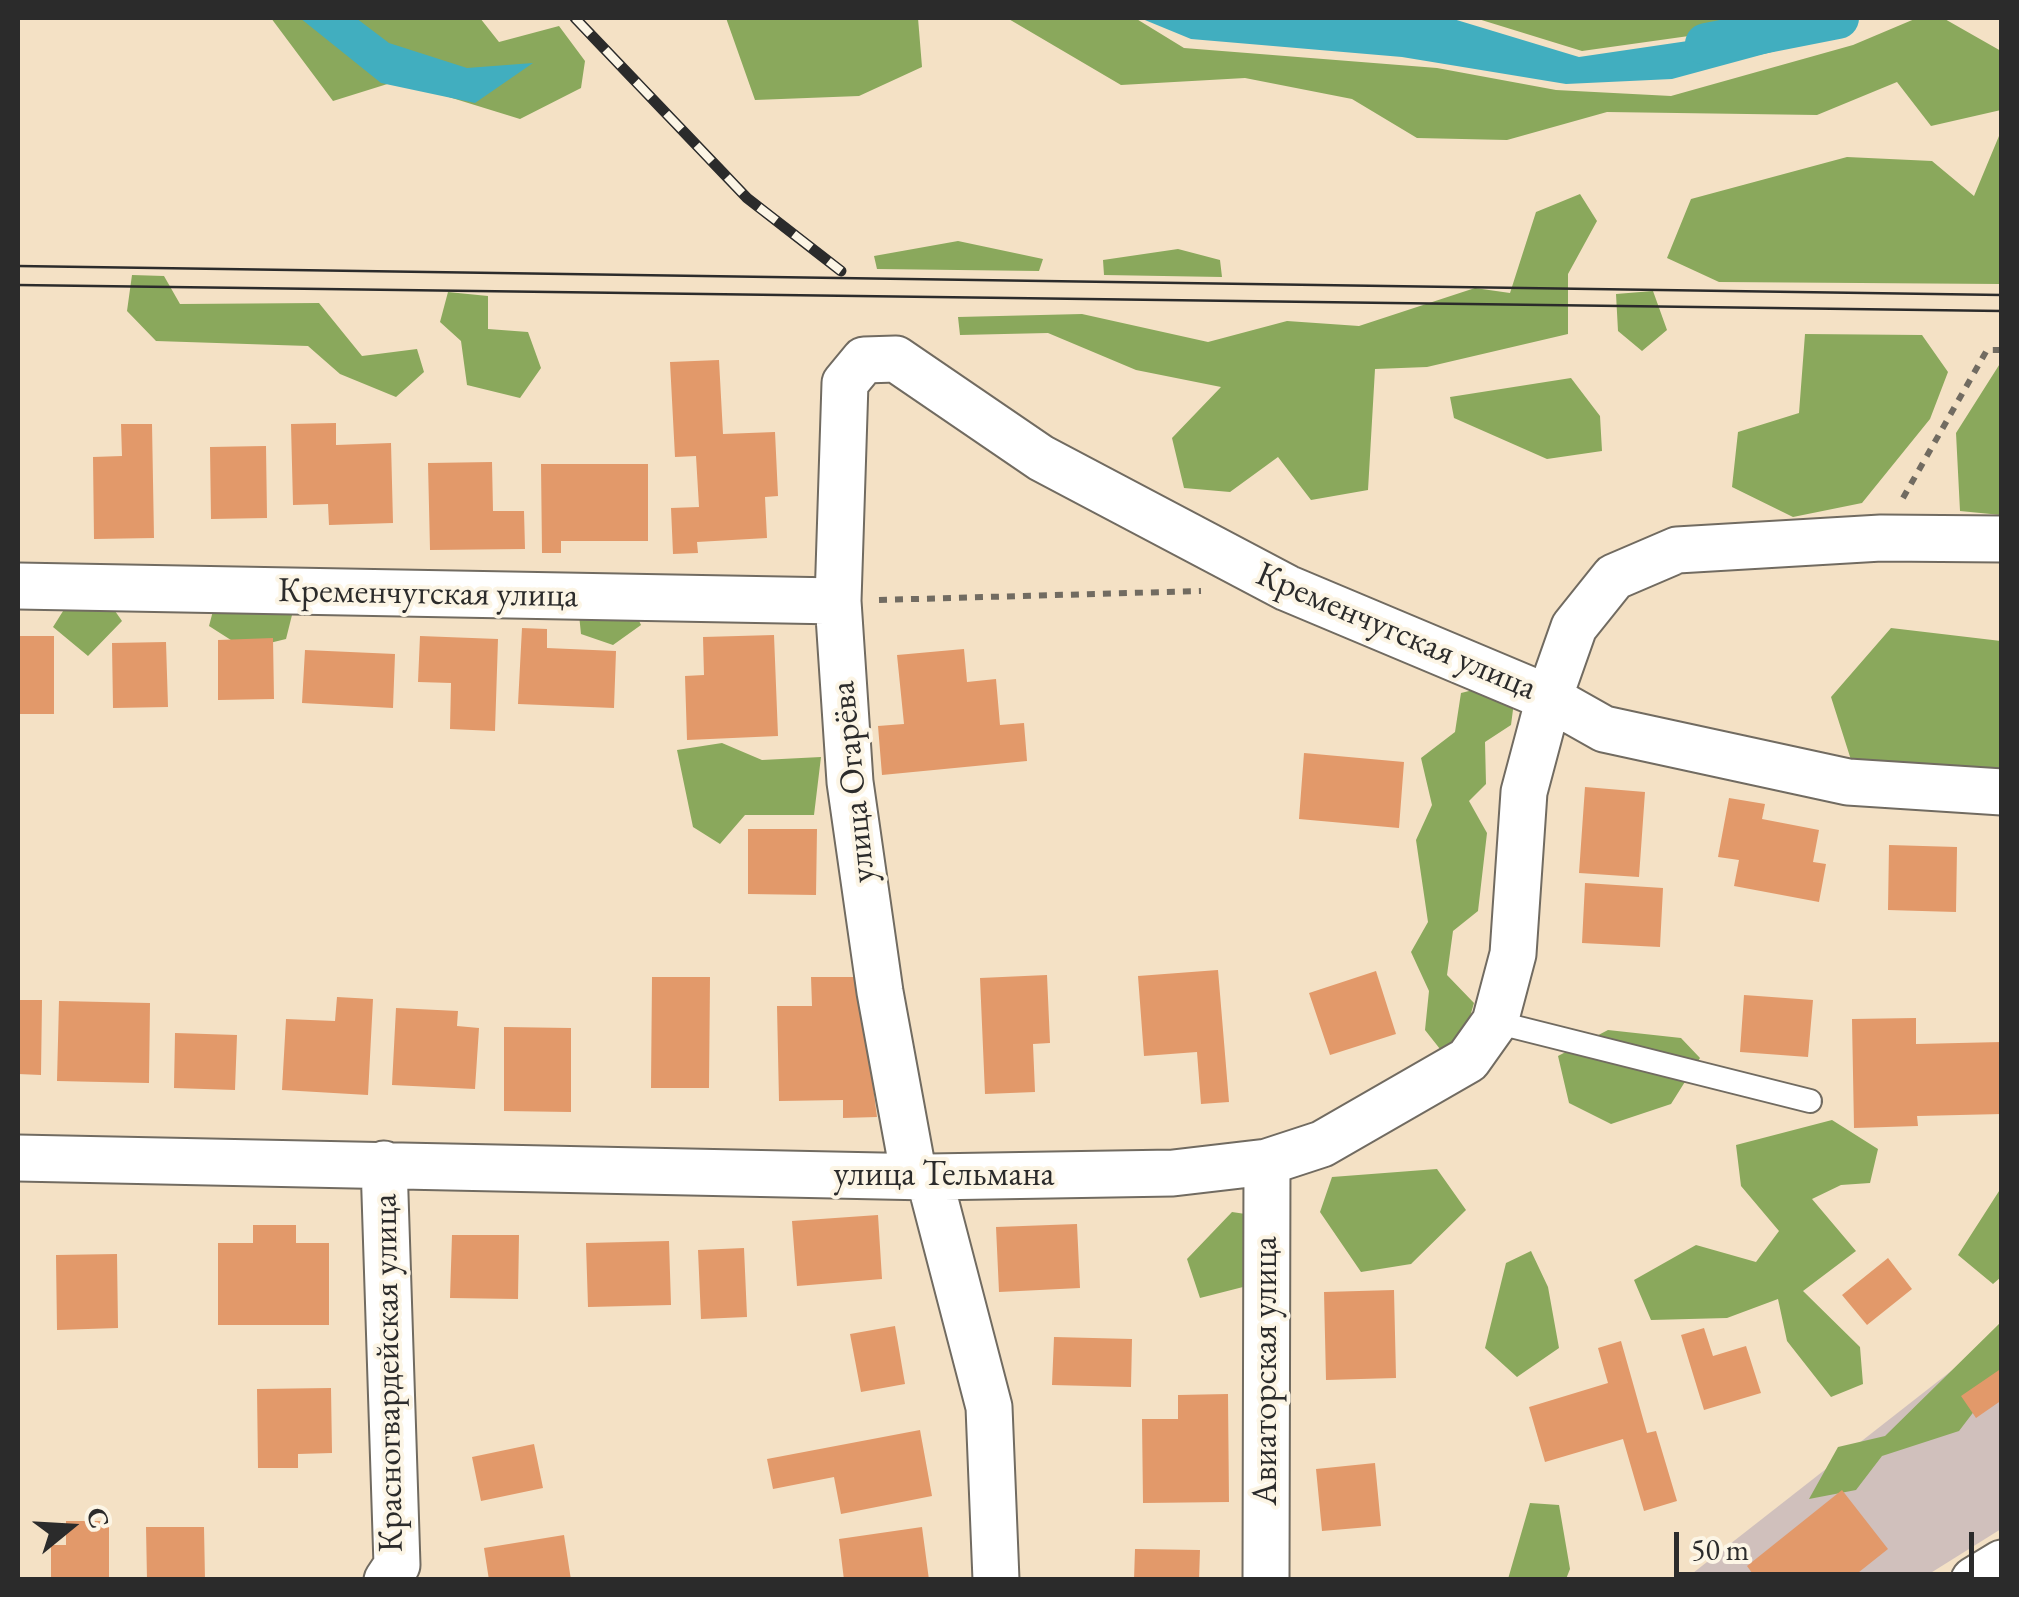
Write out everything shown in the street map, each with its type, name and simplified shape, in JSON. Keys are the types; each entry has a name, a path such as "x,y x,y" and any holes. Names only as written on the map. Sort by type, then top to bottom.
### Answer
{"street":[{"name":"Кременчугская улица","path":"845,383 864,360 896,359 1041,458 1287,588 1549,698 1604,729 1848,782 2002,792"},
{"name":"улица Огарёва","path":"845,383 838,602 850,782 880,992 922,1177 989,1407 996,1580"},
{"name":"улица Тельмана","path":"18,1158 922,1177 1173,1174 1266,1162 1322,1144 1468,1060 1495,1022 1512,954 1524,792 1549,698 1574,627 1614,577 1677,550 1881,538 2002,539"},
{"name":"Кременчугская улица","path":"18,586 838,602"},
{"name":"Авиаторская улица","path":"1266,1162 1266,1580"},
{"name":"Красногвардейская улица","path":"384,1164 397,1565 387,1580"},
{"path":"1974,1580 2002,1563"}],"lane":[{"path":"1495,1022 1810,1101"}],"path":[{"path":"1881,538 1988,350 2002,350"},
{"path":"838,602 1209,590"}],"shaded area":[{"path":"2001,1332 2001,1529 1921,1579 1684,1580"}],"green space":[{"path":"271,18 480,18 499,42 559,26 585,61 581,88 520,119 397,81 333,101"},
{"path":"726,18 918,18 922,67 859,96 755,100"},
{"path":"1007,18 1135,18 1184,48 1437,68 1556,90 1671,96 1853,45 1917,18 1943,18 2001,51 2001,110 1931,126 1897,82 1817,115 1607,112 1507,140 1417,138 1352,99 1245,78 1121,85"},
{"path":"1475,18 1817,18 1582,51"},
{"path":"1999,136 2001,284 1719,282 1667,258 1691,199 1847,157 1932,161 1974,196"},
{"path":"1580,194 1597,221 1568,274 1568,334 1427,367 1375,369 1368,490 1311,500 1278,457 1230,492 1184,488 1172,438 1221,387 1136,370 1048,333 960,335 958,317 1082,314 1208,342 1287,321 1359,326 1475,288 1510,293 1536,212"},
{"path":"958,241 1043,259 1039,271 877,269 874,256"},
{"path":"1178,249 1220,260 1222,277 1104,275 1103,260"},
{"path":"132,275 164,276 180,304 319,303 362,356 417,349 424,372 396,397 340,374 308,346 156,341 127,311"},
{"path":"1653,291 1667,330 1642,351 1618,331 1616,294"},
{"path":"448,292 488,296 488,329 528,332 541,368 520,398 467,385 461,341 440,322"},
{"path":"1805,334 1922,335 1948,372 1930,419 1862,503 1793,517 1732,487 1738,432 1799,413"},
{"path":"2001,362 2001,515 1960,511 1956,433"},
{"path":"1571,378 1600,416 1602,451 1547,459 1454,418 1450,397"},
{"path":"623,586 641,625 613,645 581,634 578,605"},
{"path":"266,587 292,615 286,639 245,649 209,626 219,588"},
{"path":"70,600 108,601 122,621 88,656 53,627"},
{"path":"1891,628 2001,641 2001,776 1852,763 1831,697"},
{"path":"1497,684 1514,702 1511,725 1485,742 1486,784 1469,801 1487,833 1478,911 1453,931 1447,975 1474,1003 1464,1037 1440,1049 1425,1030 1429,991 1411,952 1428,922 1416,840 1432,805 1421,758 1455,732 1461,693"},
{"path":"722,743 762,760 821,757 814,815 745,815 720,844 693,827 677,750"},
{"path":"1608,1030 1681,1038 1700,1058 1671,1104 1611,1124 1569,1103 1558,1056"},
{"path":"1832,1120 1878,1149 1870,1183 1841,1185 1812,1199 1856,1251 1803,1291 1860,1347 1863,1384 1831,1397 1787,1341 1778,1299 1727,1318 1651,1320 1634,1280 1696,1245 1756,1262 1779,1231 1741,1186 1736,1145"},
{"path":"1437,1169 1466,1210 1411,1264 1361,1272 1320,1212 1332,1177"},
{"path":"2001,1188 2001,1277 1993,1284 1958,1255"},
{"path":"1232,1212 1279,1219 1286,1276 1200,1298 1187,1259"},
{"path":"1531,1251 1548,1287 1559,1348 1517,1377 1485,1348 1506,1263"},
{"path":"2001,1322 2001,1376 1959,1431 1882,1456 1856,1490 1809,1499 1838,1447 1885,1436"},
{"path":"1530,1503 1559,1505 1570,1569 1566,1579 1508,1579"}],"water":[{"path":"300,18 356,18 389,43 467,68 533,63 475,103 381,83"},
{"path":"1140,18 1450,18 1579,57 1715,37 1806,29 1805,43 1672,79 1566,84 1402,57 1191,39"}],"building":[{"path":"719,360 723,434 775,432 778,496 765,497 767,538 697,542 698,553 673,554 671,508 699,507 696,456 675,457 670,362"},
{"path":"336,423 336,445 391,443 393,523 329,525 328,504 293,505 291,424"},
{"path":"121,424 152,424 154,538 94,539 93,457 122,456"},
{"path":"266,446 267,518 211,519 210,447"},
{"path":"492,462 493,511 524,511 525,549 430,550 428,463"},
{"path":"541,464 648,464 648,541 561,541 561,553 542,553"},
{"path":"522,628 547,629 547,648 616,651 614,708 518,704"},
{"path":"774,635 778,736 687,740 685,676 704,675 703,637"},
{"path":"18,636 54,636 54,714 18,714"},
{"path":"420,636 498,639 495,731 450,729 451,683 418,682"},
{"path":"273,638 274,699 218,700 218,640"},
{"path":"166,642 168,707 113,708 112,643"},
{"path":"964,649 967,682 996,679 1000,725 1024,723 1027,761 882,775 878,726 904,724 897,655"},
{"path":"305,650 395,654 393,708 302,703"},
{"path":"1304,753 1404,762 1399,828 1299,819"},
{"path":"1585,787 1645,792 1639,877 1579,873"},
{"path":"1729,798 1765,804 1762,819 1819,830 1813,862 1826,864 1819,902 1734,886 1739,860 1718,857"},
{"path":"748,829 817,829 816,895 748,894"},
{"path":"1889,845 1957,847 1956,912 1888,910"},
{"path":"1585,883 1663,888 1660,947 1582,943"},
{"path":"1218,970 1229,1102 1201,1104 1197,1052 1144,1056 1138,976"},
{"path":"1376,971 1396,1034 1330,1055 1309,993"},
{"path":"1047,975 1050,1043 1033,1044 1035,1092 985,1094 980,978"},
{"path":"652,977 710,977 709,1088 651,1088"},
{"path":"811,977 859,977 877,1117 843,1118 843,1100 779,1101 777,1006 812,1006"},
{"path":"1744,995 1813,1000 1808,1057 1740,1052"},
{"path":"337,997 373,999 368,1095 282,1090 286,1019 335,1021"},
{"path":"18,1000 42,1000 41,1075 18,1074"},
{"path":"59,1001 150,1003 149,1083 57,1081"},
{"path":"396,1008 458,1011 457,1026 479,1028 475,1089 392,1085"},
{"path":"1916,1018 1916,1044 2002,1042 2002,1114 1917,1116 1918,1126 1854,1128 1852,1019"},
{"path":"504,1027 571,1028 571,1112 504,1111"},
{"path":"175,1033 237,1035 235,1090 174,1088"},
{"path":"878,1215 882,1279 797,1286 792,1221"},
{"path":"1077,1224 1080,1288 999,1292 996,1227"},
{"path":"253,1225 296,1225 296,1243 329,1243 329,1325 218,1325 218,1243 253,1243"},
{"path":"452,1235 519,1235 518,1299 450,1298"},
{"path":"669,1241 671,1305 588,1307 586,1243"},
{"path":"744,1248 747,1317 701,1319 698,1250"},
{"path":"117,1254 118,1328 57,1330 56,1255"},
{"path":"1888,1258 1912,1289 1867,1325 1842,1295"},
{"path":"1394,1290 1396,1378 1326,1380 1324,1292"},
{"path":"895,1326 905,1384 861,1392 850,1334"},
{"path":"1704,1328 1713,1356 1746,1346 1761,1393 1704,1410 1681,1335"},
{"path":"1054,1337 1132,1339 1131,1387 1052,1385"},
{"path":"1621,1341 1647,1433 1656,1431 1677,1501 1644,1511 1623,1439 1545,1462 1529,1407 1608,1383 1598,1348"},
{"path":"2002,1368 2002,1400 1976,1418 1961,1396"},
{"path":"331,1388 332,1453 298,1454 298,1468 258,1468 257,1389"},
{"path":"1228,1394 1229,1502 1143,1503 1142,1419 1178,1419 1178,1395"},
{"path":"920,1430 932,1496 841,1514 834,1477 773,1489 767,1459"},
{"path":"534,1444 543,1488 481,1501 472,1457"},
{"path":"1375,1463 1381,1526 1322,1531 1316,1469"},
{"path":"1842,1490 1888,1549 1849,1580 1757,1580 1747,1566"},
{"path":"66,1521 109,1521 109,1580 51,1580 51,1545 66,1545"},
{"path":"146,1527 204,1527 205,1580 147,1580"},
{"path":"922,1527 929,1580 844,1580 839,1539"},
{"path":"564,1535 571,1580 489,1580 484,1548"},
{"path":"1135,1549 1200,1550 1199,1580 1134,1580"}],"waterway":[{"path":"1706,44 1838,18"}],"tram line":[{"path":"18,266 2002,295"},
{"path":"18,285 2002,311"}],"railway":[{"path":"575,18 747,198 841,271"}]}
